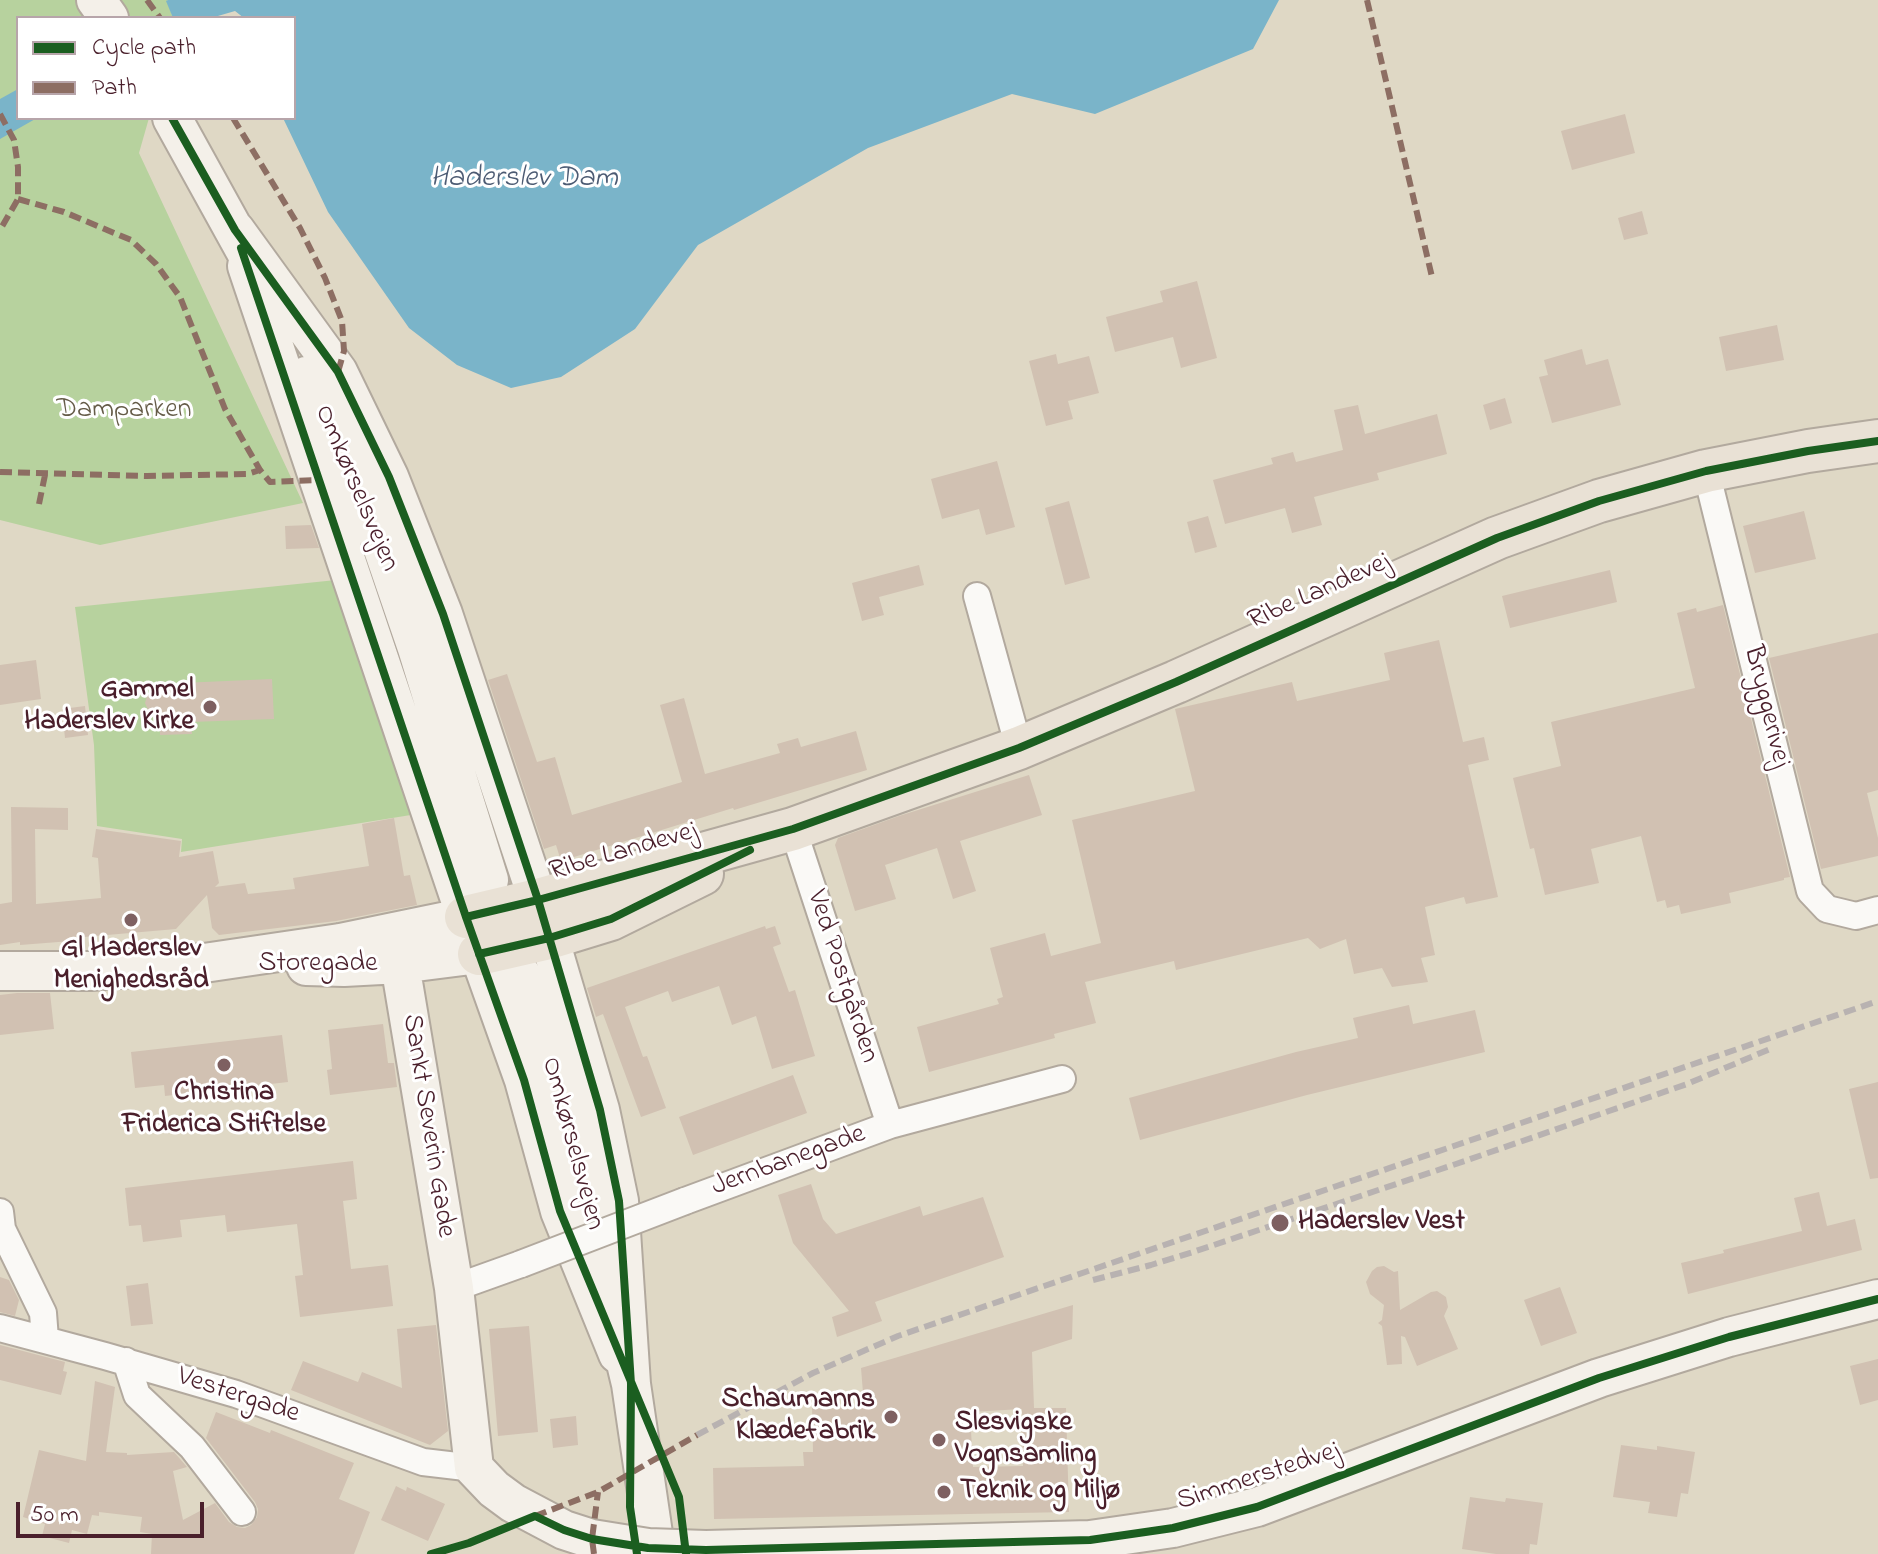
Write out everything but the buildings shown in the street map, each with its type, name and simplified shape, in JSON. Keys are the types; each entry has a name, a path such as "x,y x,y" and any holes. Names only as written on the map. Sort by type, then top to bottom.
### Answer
{"main road":[{"name":"Omkørselsvejen","path":"173,120 235,230 337,440 381,543 489,880"},
{"path":"235,230 338,372 389,477 443,614 544,919 600,1110 619,1201 631,1384"},
{"path":"235,230 472,936 524,1080 560,1211 631,1384"},
{"name":"Ribe Landevej","path":"472,936 544,919 657,867 793,829 1019,748 1187,677 1497,538 1599,501 1706,471 1878,441"},
{"name":"Ribe Landevej","path":"544,919 611,919 793,829"},
{"path":"288,965 472,936"},
{"name":"Storegade","path":"157,967 400,964 472,936"},
{"name":"Storegade","path":"0,971 157,967 340,943 472,936"},
{"name":"Sankt Severin Gade","path":"400,964 454,1288 474,1468"},
{"name":"Omkørselsvejen","path":"520,973 574,1136 631,1384 656,1554"},
{"name":"Simmerstedvej","path":"474,1468 494,1489 535,1516 564,1530 592,1539 648,1548 894,1550 1090,1540 1173,1528 1248,1510 1599,1378 1729,1337 1878,1299"}],"street":[{"name":"Bryggerivej","path":"1706,471 1810,891 1827,909 1867,913"},
{"path":"977,596 1019,748"},
{"name":"Ved Postgården","path":"793,829 890,1125"},
{"name":"Jernbanegade","path":"454,1288 890,1125 1062,1079"},
{"path":"0,1212 2,1229 43,1313 45,1339"},
{"name":"Vestergade","path":"0,1328 236,1394 423,1462 474,1468"},
{"path":"126,1361 137,1395 192,1447 242,1512"}],"green space":[{"name":"Damparken","path":"0,0 168,0 172,16 16,16 16,120 148,120 139,153 303,503 100,545 0,520"},
{"path":"336,580 417,814 181,852 182,839 97,826 94,745 75,607"}],"water":[{"name":"Haderslev Dam","path":"1279,0 1253,49 1095,114 1012,94 868,148 698,245 635,329 561,377 511,388 457,365 409,328 328,212 284,120 296,120 296,16 241,16 235,11 218,16 172,16 166,1"},
{"path":"16,90 16,120 33,120 0,139 0,99"}],"railway":[{"path":"697,1435 813,1373 898,1336 1878,1001"},
{"path":"1093,1280 1193,1252 1456,1164 1687,1084 1770,1049"}],"marked path":[{"path":"147,0 159,16"},
{"path":"1367,0 1432,277"},
{"path":"0,114 14,140 18,167 18,199 0,230"},
{"path":"234,120 300,228 325,278 342,321 344,351 338,372"},
{"path":"18,199 64,212 131,240 156,264 180,297 225,409 260,470 270,482 320,480"},
{"path":"0,472 147,476 247,474 260,470"},
{"path":"39,504 45,475"},
{"path":"535,1516 598,1492 697,1435"},
{"path":"594,1554 592,1539 598,1492"}],"cycle path":[{"path":"173,120 235,230 338,372 389,477 443,614 538,900 600,1110 619,1201 631,1384 630,1507 637,1554"},
{"path":"241,248 466,917 524,1080 560,1211 679,1497 686,1554"},
{"path":"466,917 793,829 1019,748 1176,682 1497,538 1599,501 1706,471 1878,441"},
{"path":"479,954 549,938 611,919 750,850"},
{"path":"431,1554 469,1543 535,1516 592,1539 648,1548 706,1550 1090,1540 1173,1528 1257,1507 1599,1378 1729,1337 1878,1299"}],"place":[{"name":"Gammel Haderslev Kirke","path":"210,707"},
{"name":"Gl Haderslev Menighedsråd","path":"131,920"},
{"name":"Christina Friderica Stiftelse","path":"224,1065"},
{"name":"Haderslev Vest","path":"1280,1223"},
{"name":"Schaumanns Klædefabrik","path":"891,1417"},
{"name":"Slesvigske Vognsamling","path":"939,1440"},
{"name":"Teknik og Miljø","path":"944,1492"}]}
